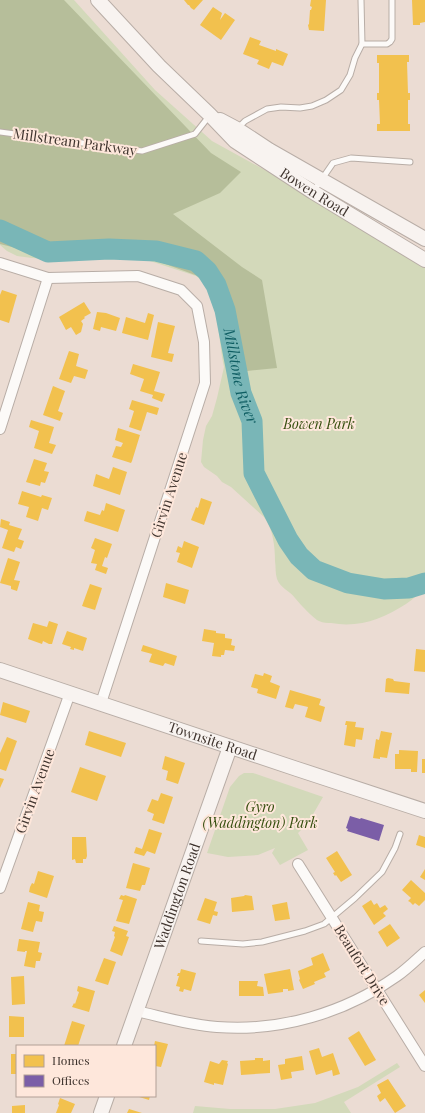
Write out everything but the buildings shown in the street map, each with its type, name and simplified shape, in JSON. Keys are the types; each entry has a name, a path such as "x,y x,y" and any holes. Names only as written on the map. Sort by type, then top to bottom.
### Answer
{"street":[{"name":"Bowen Road","path":"98,0 159,66 210,115 234,133 270,150 425,239"},
{"name":"Bowen Road","path":"234,133 234,141 313,192 425,260"},
{"path":"0,263 48,278 0,430"},
{"name":"Girvin Avenue","path":"48,278 138,276 181,290 197,306 204,342 205,383 101,703"},
{"name":"Townsite Road","path":"0,670 425,811"},
{"name":"Girvin Avenue","path":"1,884 70,693"},
{"name":"Waddington Road","path":"124,1045 230,747"},
{"name":"Beaufort Drive","path":"298,864 425,1066"},
{"path":"136,1011 192,1024 247,1029 306,1020 362,998 378,989 399,975 425,952"},
{"path":"101,1113 107,1097"}],"lane":[{"path":"234,133 245,121 267,109 312,106 326,100 341,90 350,75 354,58 362,44 361,0"},
{"path":"362,44 387,44 390,42 392,39 392,0"},
{"name":"Millstream Parkway","path":"0,132 142,151 195,134 210,115"},
{"path":"313,192 332,163 351,158 410,162"},
{"path":"200,940 244,944 262,942 305,931 324,924 355,898 382,872 400,834"}],"green space":[{"name":"Bowen Park","path":"0,0 74,0 155,90 212,141 425,258 425,589 406,604 380,618 361,623 324,623 317,620 278,582 273,538 270,527 264,517 231,487 222,482 217,476 204,467 201,462 203,440 206,426 212,416 224,367 215,303 210,286 196,276 150,261 121,255 80,255 62,260 32,258 17,256 7,251 0,245"},
{"path":"0,0 64,0 211,153 241,172 220,193 173,214 242,267 262,280 277,368 247,371 222,334 206,279 114,245 20,249 0,244"},
{"name":"Gyro (Waddington) Park","path":"244,773 253,773 323,797 308,823 298,833 308,850 280,865 272,853 275,848 258,855 228,857 207,853 230,787 239,776"},
{"path":"397,1063 400,1067 344,1102 351,1113 193,1113 195,1106 230,1109 275,1109 315,1103 358,1087"}],"waterway":[{"name":"Millstone River","path":"0,230 48,252 109,249 156,251 196,261 207,271 216,285 225,310 241,393 252,421 254,473 288,540 299,556 314,570 348,583 384,589 409,588 425,583"}]}
